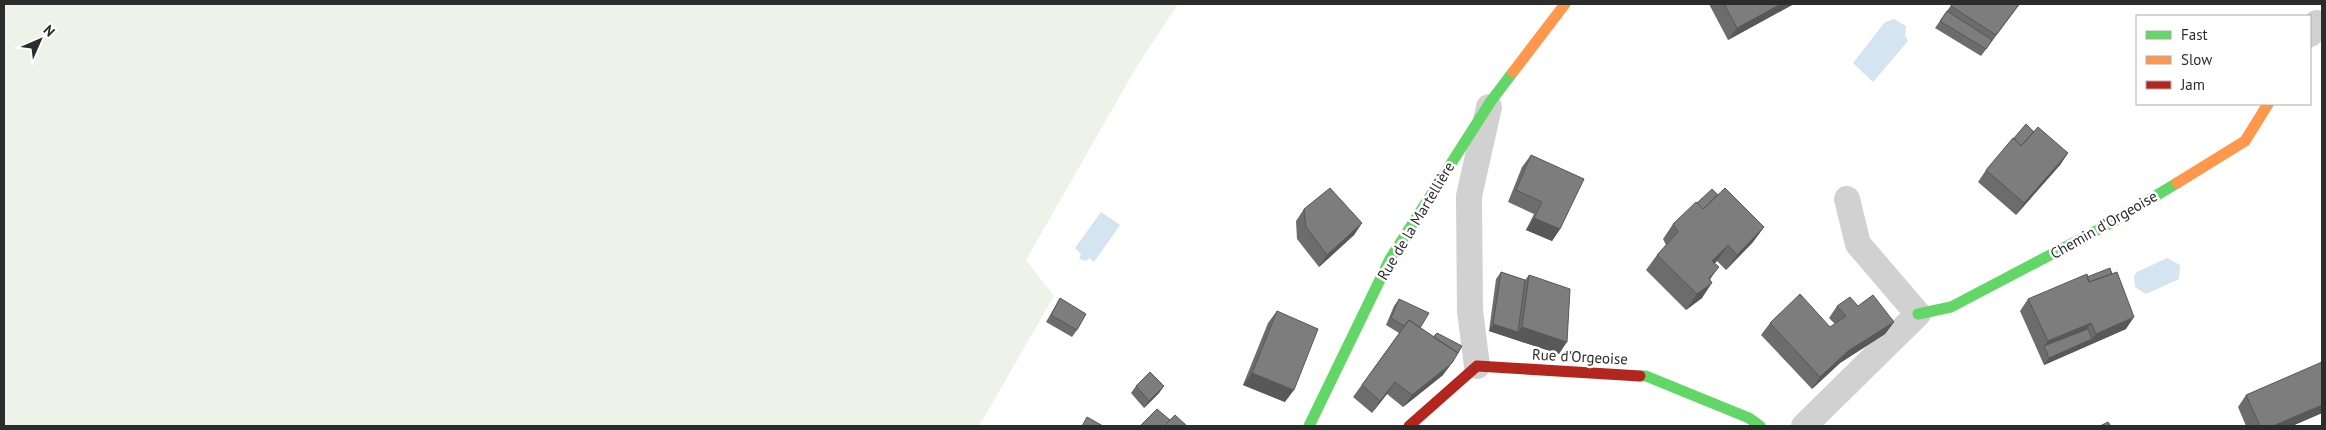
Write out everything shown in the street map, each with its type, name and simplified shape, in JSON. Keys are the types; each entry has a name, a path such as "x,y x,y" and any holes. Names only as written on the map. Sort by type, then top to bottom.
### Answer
{"street":[{"name":"Rue de la Martellière","path":"1310,426 1390,259 1491,101 1565,4"},
{"name":"Rue de la Martellière","path":"1478,366 1470,311 1469,196 1491,101"},
{"name":"Chemin d'Orgeoise","path":"1918,314 1952,307 2109,224 2245,141 2267,105"},
{"path":"1804,426 1918,314 1858,244 1847,199"},
{"path":"1409,426 1478,366"},
{"name":"Rue d'Orgeoise","path":"1478,366 1646,376 1749,418 1760,426"}],"shaded area":[{"path":"4,4 1178,4 1137,66 1026,260 1054,296 979,426 4,426"}],"water":[{"path":"1894,19 1906,26 1905,36 1908,41 1873,82 1853,63 1885,22"},
{"path":"1101,212 1120,225 1094,262 1089,258 1086,261 1079,259 1081,254 1075,248"},
{"path":"2167,258 2180,265 2179,279 2146,294 2135,287 2134,276 2137,272"}],"building":[{"path":"1724,4 1781,4 1737,28"},
{"path":"1952,4 2019,4 1996,35 1951,6"},
{"path":"1947,11 1992,40 1986,49 1940,21"},
{"path":"2026,124 2034,132 2021,146 2014,138"},
{"path":"2038,127 2068,153 2024,203 1986,170 2013,138 2021,146"},
{"path":"1531,155 1584,179 1560,229 1534,218 1542,202 1516,190"},
{"path":"1330,188 1362,223 1327,255 1306,227 1304,209"},
{"path":"1725,188 1764,227 1737,255 1728,245 1712,261 1719,267 1709,278 1712,283 1697,294 1657,255 1678,232 1673,224 1696,202 1703,209"},
{"path":"1712,189 1718,195 1703,209 1697,203"},
{"path":"2110,268 2112,274 2089,282 2087,277"},
{"path":"1501,272 1525,280 1518,332 1493,324"},
{"path":"2117,272 2134,317 2096,334 2091,323 2048,341 2028,299 2087,274 2089,282"},
{"path":"1529,275 1570,289 1567,342 1522,327"},
{"path":"1800,294 1830,327 1846,316 1837,306 1850,297 1858,306 1873,295 1894,322 1848,351 1820,377 1770,323"},
{"path":"1060,298 1086,314 1077,330 1051,315"},
{"path":"1399,299 1429,313 1420,328 1409,320 1404,326 1391,318"},
{"path":"1277,311 1318,329 1294,390 1252,373"},
{"path":"1409,320 1458,353 1452,363 1412,395 1395,382 1380,401 1362,385"},
{"path":"2088,329 2092,339 2049,358 2044,346"},
{"path":"1437,333 1462,346 1458,353 1433,337"},
{"path":"2322,362 2322,405 2273,426 2260,426 2246,395"},
{"path":"1150,372 1164,386 1149,401 1136,386"},
{"path":"1157,409 1170,420 1164,426 1140,426"},
{"path":"1175,415 1187,426 1164,426"},
{"path":"1087,417 1103,426 1082,426"},
{"path":"2108,422 2111,426 2100,426"}],"traffic: fast":[{"path":"1309,426 1390,259 1491,101 1513,72"},
{"path":"1918,314 1951,307 2109,224 2177,183"},
{"path":"1640,376 1646,376 1749,418 1760,426"}],"traffic: slow":[{"path":"1513,72 1565,4"},
{"path":"2177,183 2245,141 2267,105"}],"traffic: jam":[{"path":"1409,426 1477,366 1640,376"}]}
